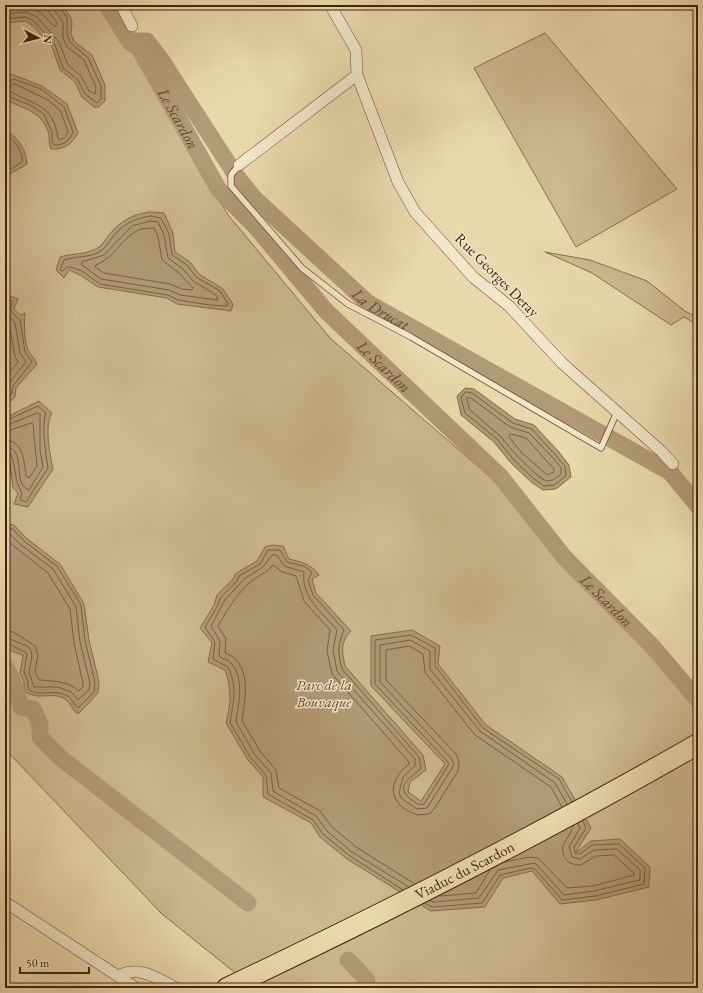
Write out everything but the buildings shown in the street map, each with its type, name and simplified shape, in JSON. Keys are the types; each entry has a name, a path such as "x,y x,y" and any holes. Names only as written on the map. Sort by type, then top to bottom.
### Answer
{"highway":[{"name":"Viaduc du Scardon","path":"227,988 385,912 489,858 698,744"},
{"name":"Viaduc du Scardon","path":"254,988 398,918 698,757"}],"street":[{"path":"121,5 132,26"},
{"name":"Rue Georges Deray","path":"330,5 356,50 357,75 398,182 415,212 474,277 509,306 562,363 673,464"},
{"path":"239,165 357,75"},
{"path":"5,902 136,988"},
{"path":"118,976 125,972 150,974 176,988"}],"lane":[{"path":"239,165 231,175 230,186 302,268 348,304 411,337 601,448 617,412"}],"green space":[{"name":"Parc de la Bouvaque","path":"5,5 113,5 136,54 196,163 229,216 331,339 490,477 698,697 698,988 254,988 162,914 5,749"},
{"path":"545,33 677,189 576,247 474,68"},
{"path":"545,252 590,260 647,281 685,311 698,318 698,325 684,317 671,325 592,273"}],"water":[{"path":"5,5 62,5 70,16 72,22 71,34 74,41 92,55 105,85 105,101 99,107 94,107 82,97 75,82 60,70 52,47 31,24 25,21 5,23"},
{"path":"11,74 42,86 67,104 78,133 67,146 51,149 48,131 41,119 31,111 7,100 5,97 5,86"},
{"path":"5,129 14,136 23,148 27,159 27,164 5,177"},
{"path":"150,212 164,213 173,233 175,252 190,262 199,274 223,289 233,304 231,311 177,304 167,298 98,287 80,275 69,270 64,278 56,270 60,257 94,250 100,246 113,230 122,222 132,216"},
{"path":"5,294 18,299 14,309 20,315 25,313 24,322 26,342 29,352 37,364 16,388 15,397 5,406"},
{"path":"465,388 474,389 515,419 534,425 569,465 571,477 556,489 543,490 531,482 510,462 494,442 461,415 457,396"},
{"path":"39,401 52,413 48,425 48,432 53,469 28,507 14,504 18,493 13,488 10,463 5,451 5,418"},
{"path":"5,524 14,525 26,538 60,564 84,604 89,640 99,682 98,693 79,713 76,713 69,703 61,697 35,696 24,691 24,682 20,673 23,655 11,651 5,644"},
{"path":"272,545 283,546 289,559 306,564 313,568 319,575 312,579 316,593 351,631 343,643 345,666 423,755 426,770 410,782 408,792 421,801 445,764 371,686 371,636 412,630 440,646 438,664 486,725 562,777 591,828 575,853 591,841 620,839 650,867 649,887 596,900 560,904 532,871 503,878 485,907 431,911 347,859 320,837 311,823 263,797 263,777 248,760 226,723 230,696 229,684 225,670 208,662 212,643 200,628 214,605 217,595 234,578 235,574 257,561 265,547"}],"waterway":[{"name":"Le Scardon","path":"107,5 129,41 139,48 219,190 255,226 326,311 501,477 564,557 653,647 698,700"},
{"name":"La Drucat","path":"131,41 147,41 162,61 235,174 254,198 368,303 670,472 698,506"},
{"path":"5,666 12,679 21,707 33,709 40,724 40,737 62,759 248,903"},
{"path":"348,960 367,980"}]}
